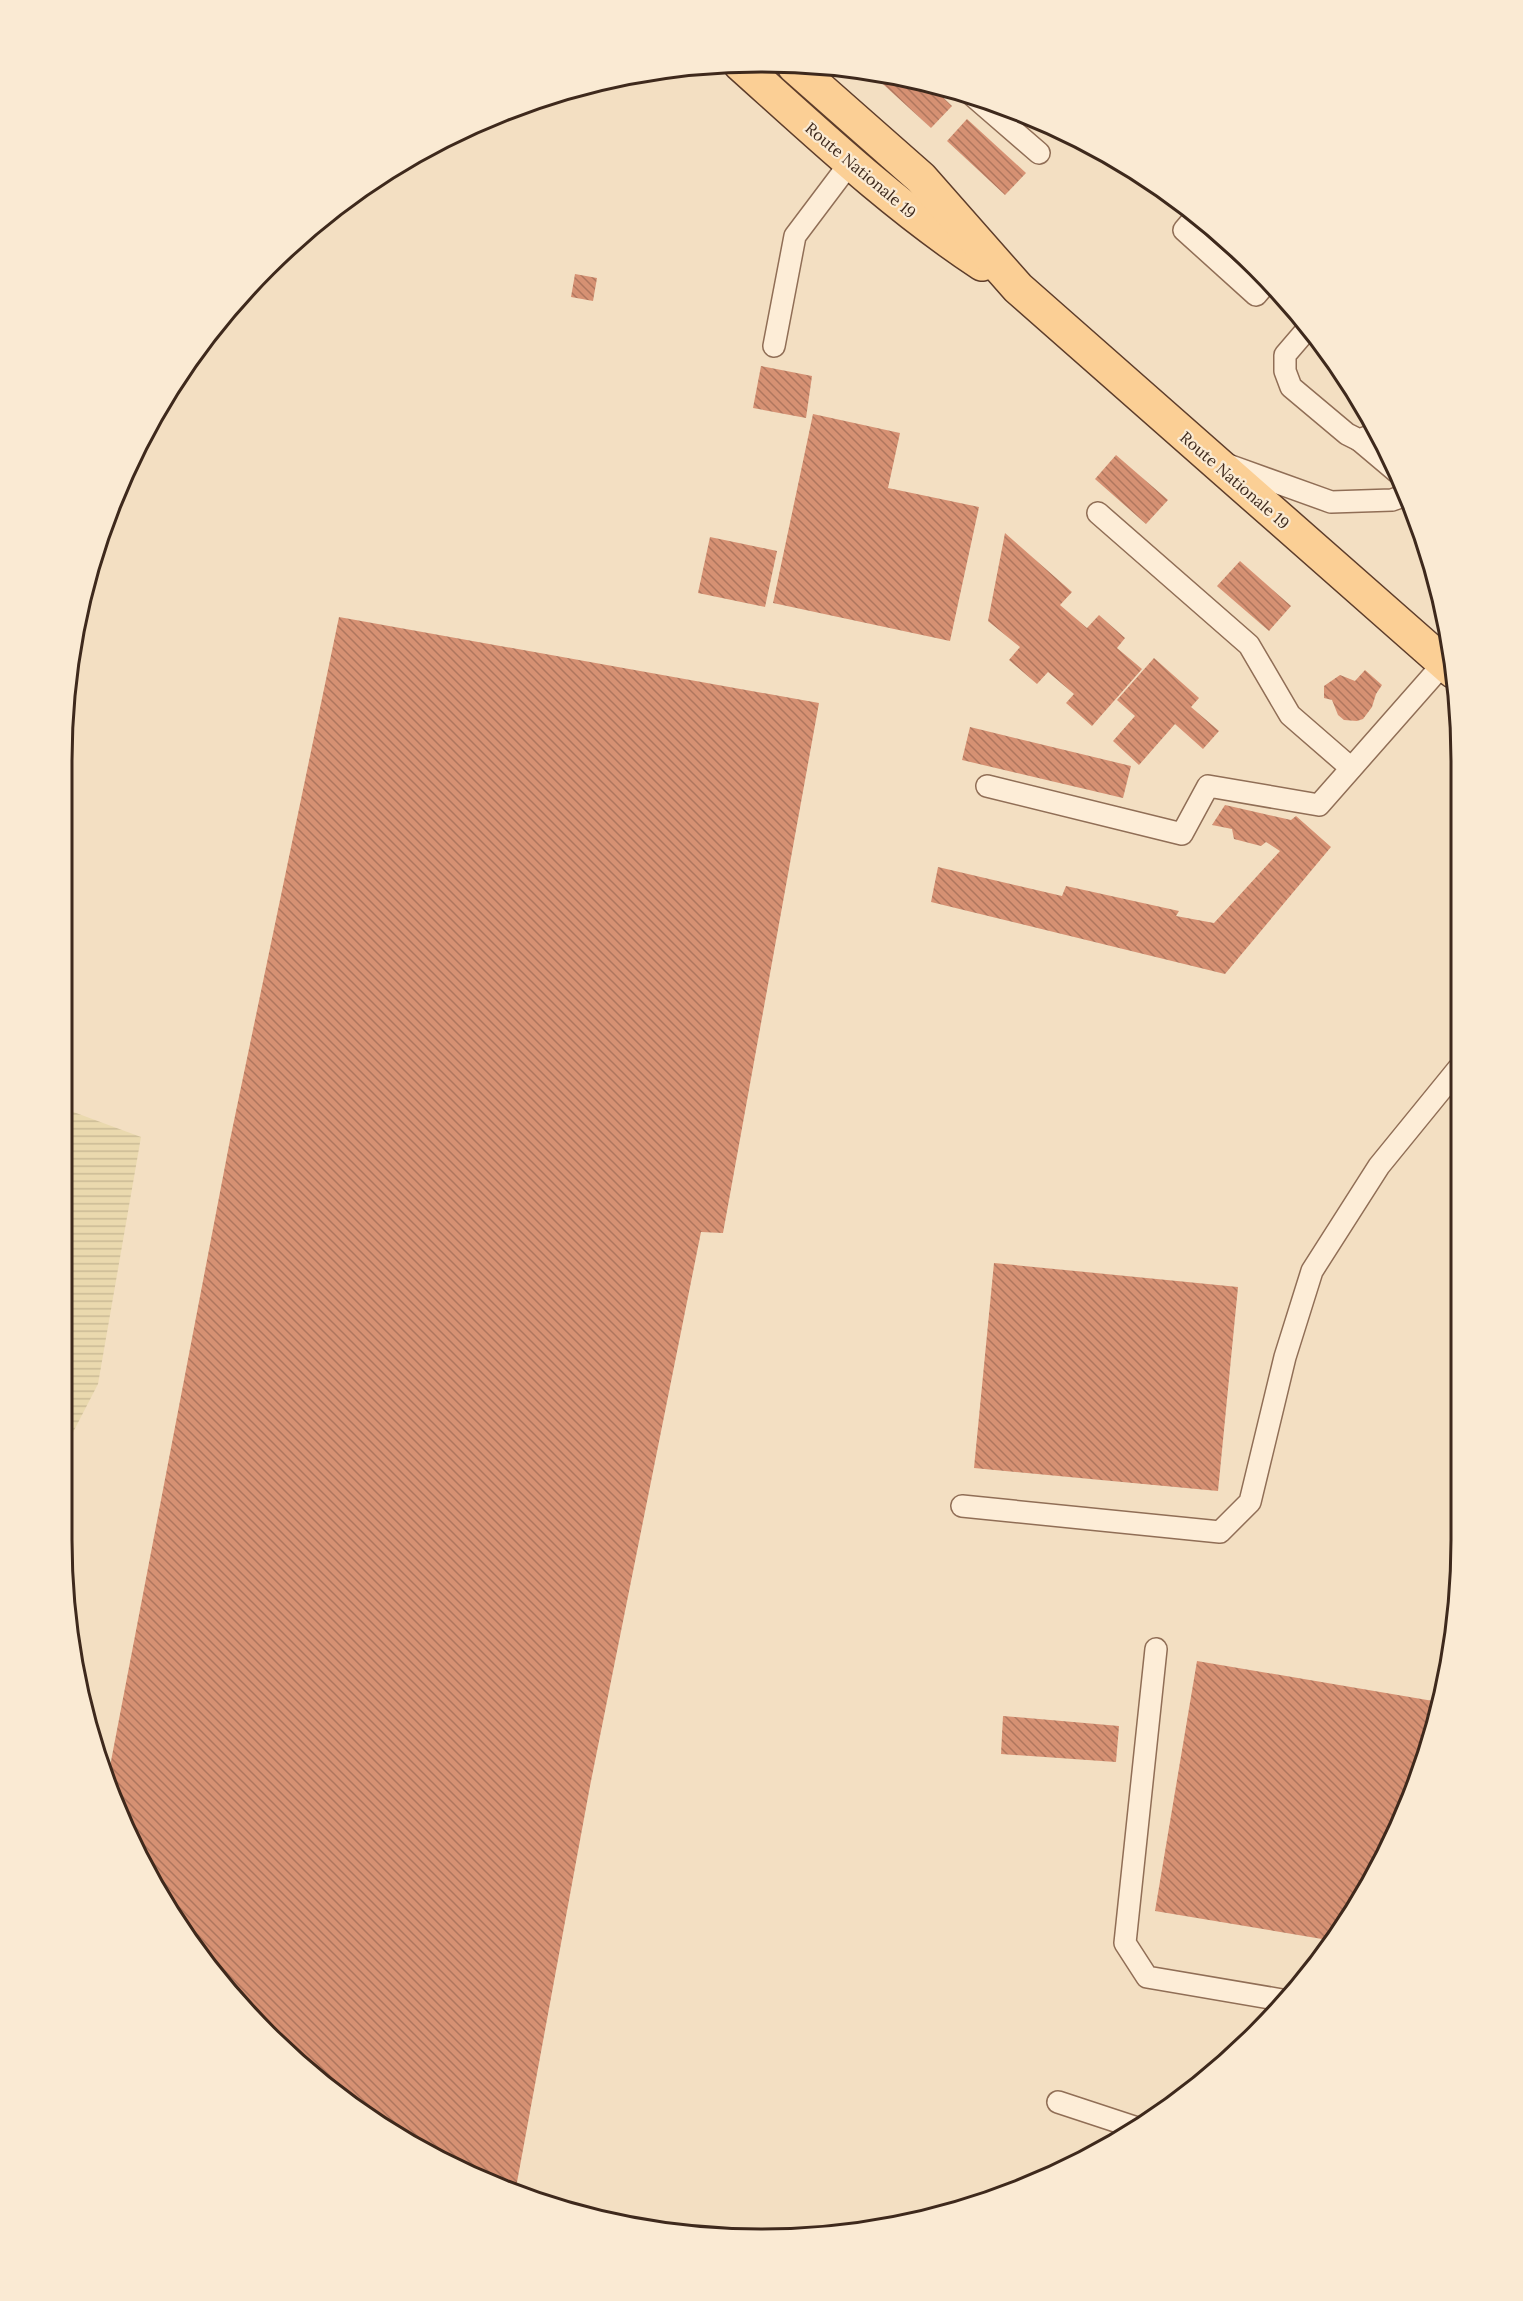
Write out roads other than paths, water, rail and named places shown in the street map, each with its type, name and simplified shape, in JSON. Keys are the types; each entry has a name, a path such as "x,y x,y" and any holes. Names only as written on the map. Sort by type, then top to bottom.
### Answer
{"main road":[{"name":"Route Nationale 19","path":"749,72 850,163 945,239 1018,288"},
{"name":"Route Nationale 19","path":"802,73 921,178 1018,288 1444,663"}],"lane":[{"path":"991,112 1038,153"},
{"path":"774,346 795,236 850,163"},
{"path":"1191,222 1184,230 1256,295 1262,288"},
{"path":"1303,334 1285,355 1285,371 1291,387 1347,434 1368,435"},
{"path":"1213,460 1331,502 1392,500 1399,498"},
{"path":"1098,513 1249,645 1290,715 1351,768"},
{"path":"987,786 1182,834 1208,786 1319,805 1351,768 1445,670"},
{"path":"962,1506 1220,1532 1250,1502 1285,1357 1312,1271 1379,1166 1451,1078"},
{"path":"1156,1649 1125,1943 1147,1977 1275,1999"},
{"path":"1058,2102 1126,2124"}]}
